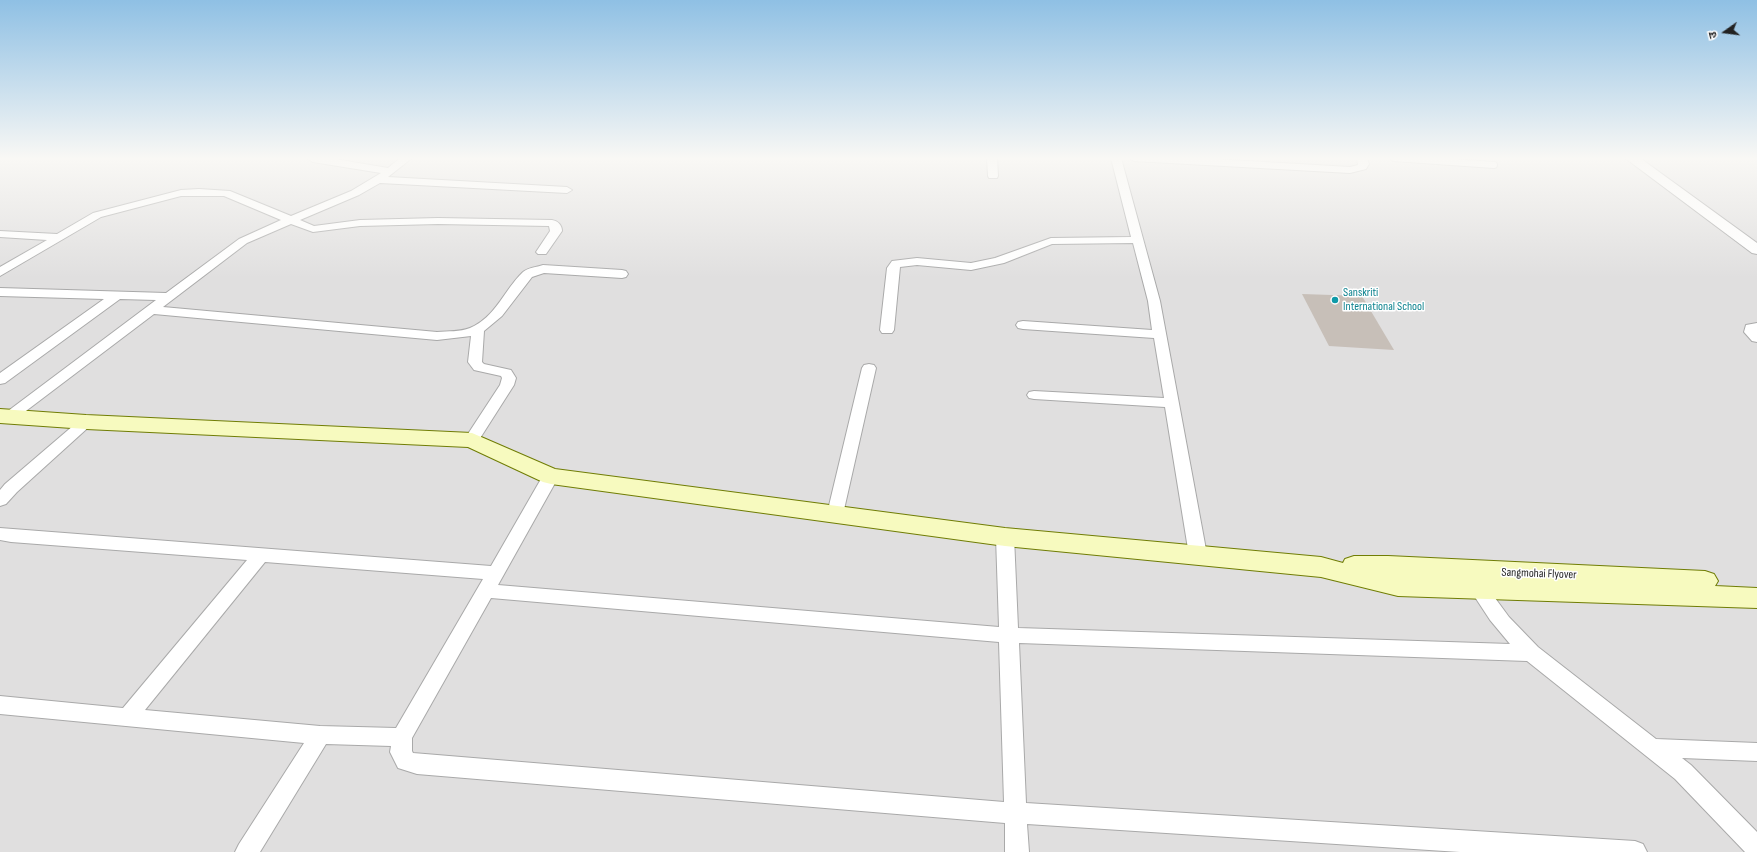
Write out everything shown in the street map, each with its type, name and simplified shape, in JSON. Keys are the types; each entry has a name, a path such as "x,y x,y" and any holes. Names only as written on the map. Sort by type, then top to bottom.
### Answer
{"main road":[{"path":"5,416 86,422 472,440 551,476 1005,537 1321,567 1398,586 1757,598"},
{"name":"Sangmohai Flyover","path":"1321,567 1388,566 1757,584"}],"street":[{"path":"0,272 97,215 164,198"},
{"path":"238,198 313,229 360,223 438,220 552,223 556,227 556,231 542,252"},
{"path":"5,416 153,310 242,241 346,198"},
{"path":"1127,198 1154,301 1198,555"},
{"path":"1685,198 1757,250"},
{"path":"0,234 58,237"},
{"path":"887,330 893,268 896,264 910,262 978,266 991,263 1051,241 1138,240"},
{"path":"153,310 437,336 461,335 478,329 493,318 528,274 535,270 543,269 622,274"},
{"path":"0,292 170,297"},
{"path":"0,380 116,296"},
{"path":"1023,325 1159,334"},
{"path":"1757,326 1751,328 1751,332 1757,338"},
{"path":"472,440 509,378 506,373 479,366 475,362 478,329"},
{"path":"835,514 869,368"},
{"path":"1034,395 1171,403"},
{"path":"0,500 11,488 86,422"},
{"path":"551,476 402,738 401,752 406,761 416,764 1015,814 1635,852"},
{"path":"0,534 496,573"},
{"path":"1005,537 1017,852"},
{"path":"128,716 261,555"},
{"path":"1478,588 1504,627 1531,653 1683,772 1757,848"},
{"path":"485,591 1009,635 1531,653"},
{"path":"0,705 320,735 402,738"},
{"path":"247,852 320,735"},
{"path":"1654,748 1757,752"}],"shaded area":[{"path":"0,198 1757,198 1757,852 0,852"}],"building":[{"path":"1302,294 1362,296 1394,350 1329,346"}],"place":[{"name":"Sanskriti International School","path":"1335,300"}]}
